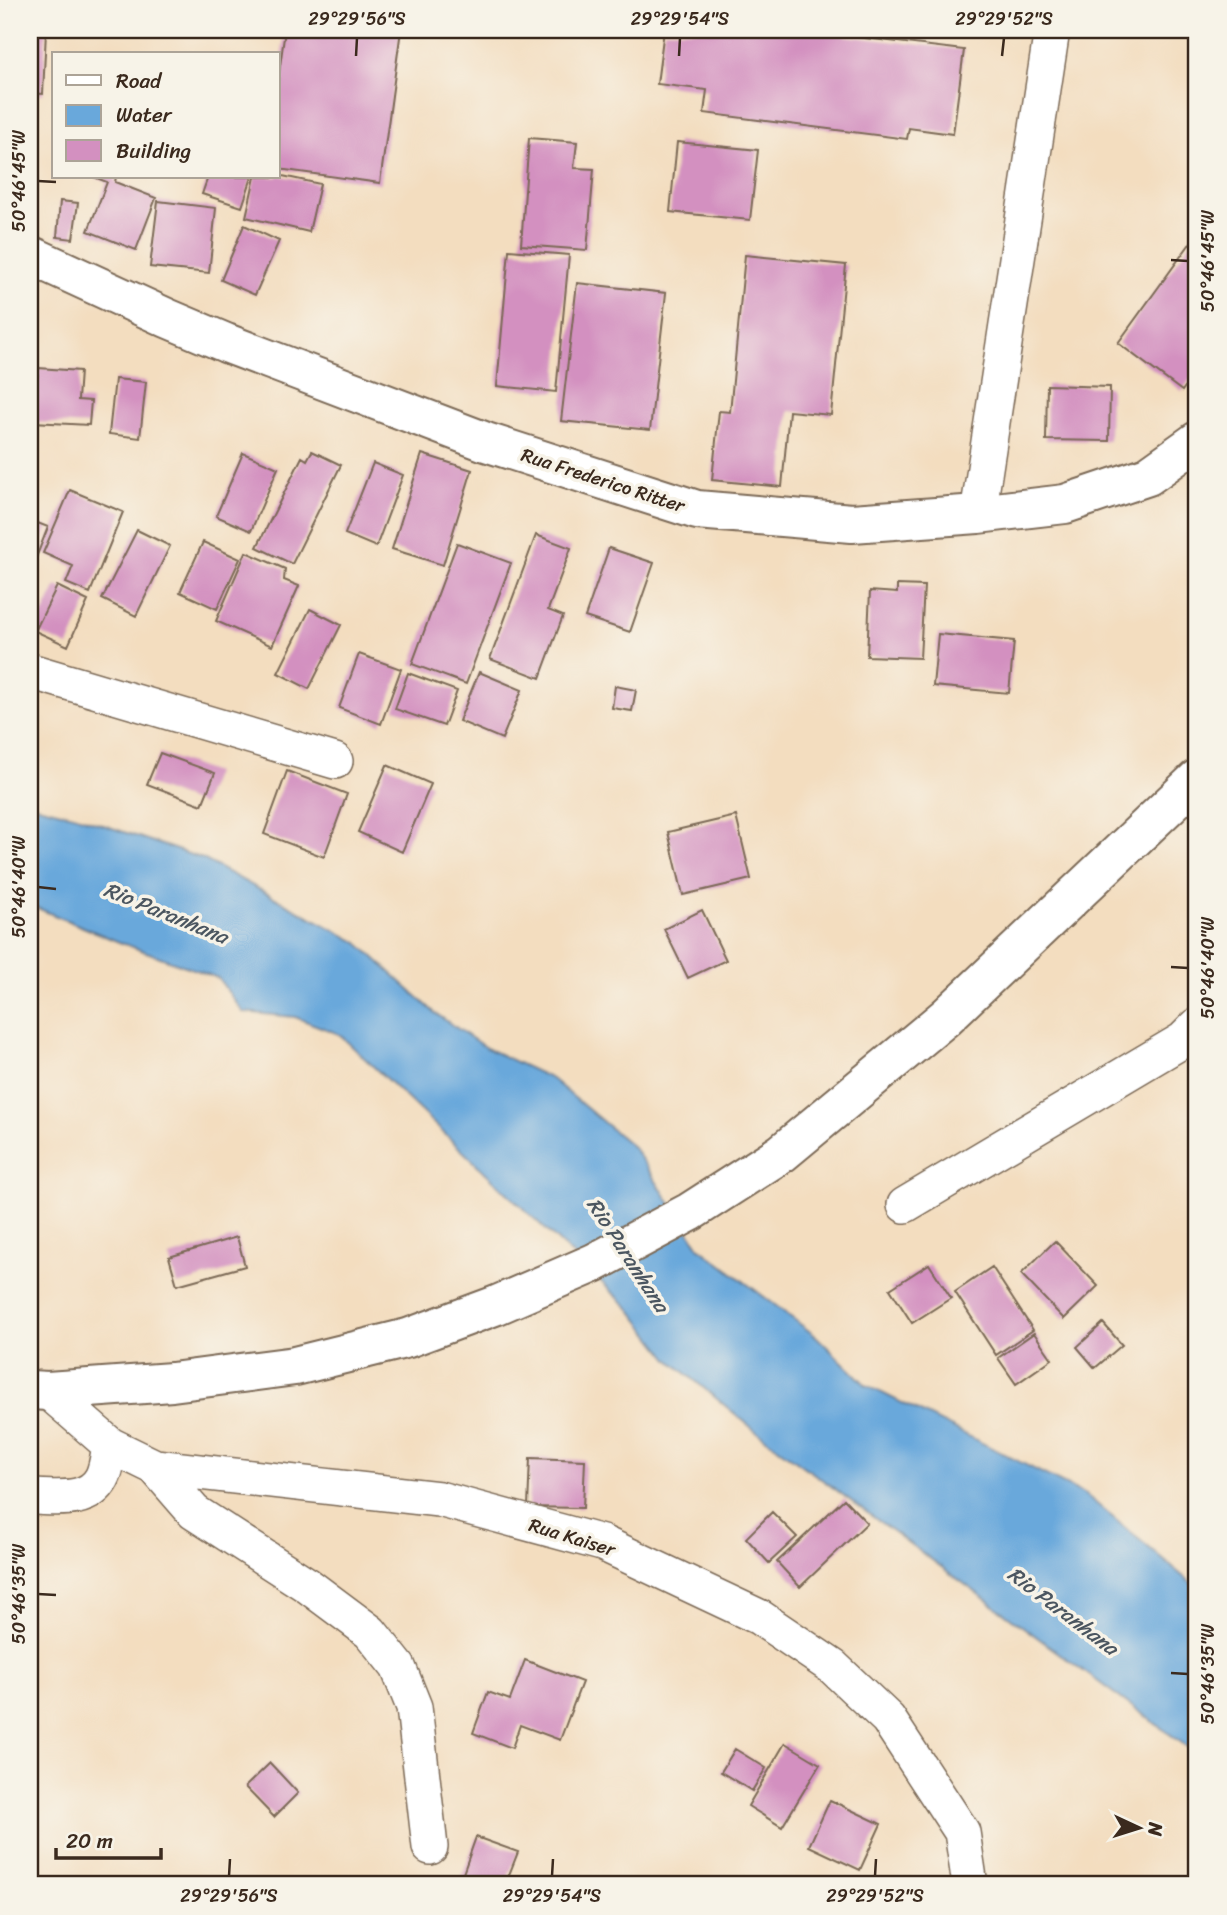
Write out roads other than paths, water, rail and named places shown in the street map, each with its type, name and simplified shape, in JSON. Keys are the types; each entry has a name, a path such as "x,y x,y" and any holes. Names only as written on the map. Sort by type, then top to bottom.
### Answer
{"main road":[{"name":"Rua Frederico Ritter","path":"30,256 167,318 486,442 697,510 852,523 978,514 1065,504 1148,476 1197,441"},
{"path":"39,1390 172,1382 295,1366 408,1338 497,1306 594,1263 690,1212 782,1153 946,1017 1197,779"}],"street":[{"path":"978,514 1052,30"},
{"path":"30,671 335,761"},
{"path":"905,1205 1183,1040 1197,1026"},
{"name":"Rua Kaiser","path":"39,1390 110,1445 155,1467 439,1499 601,1543 759,1617 833,1667 888,1719 962,1832 970,1885"},
{"path":"30,1497 78,1497 93,1490 103,1476 110,1445"},
{"path":"155,1467 194,1512 307,1585 370,1632 398,1667 414,1707 430,1847"}],"water":[{"name":"Rio Paranhana","path":"30,804 77,816 203,859 357,942 435,1013 486,1048 552,1079 634,1148 700,1248 817,1337 866,1385 1086,1495 1197,1588 1197,1754 757,1432 670,1360 630,1309 339,1034 295,1017 243,1012 218,978 119,942 30,905"}]}
